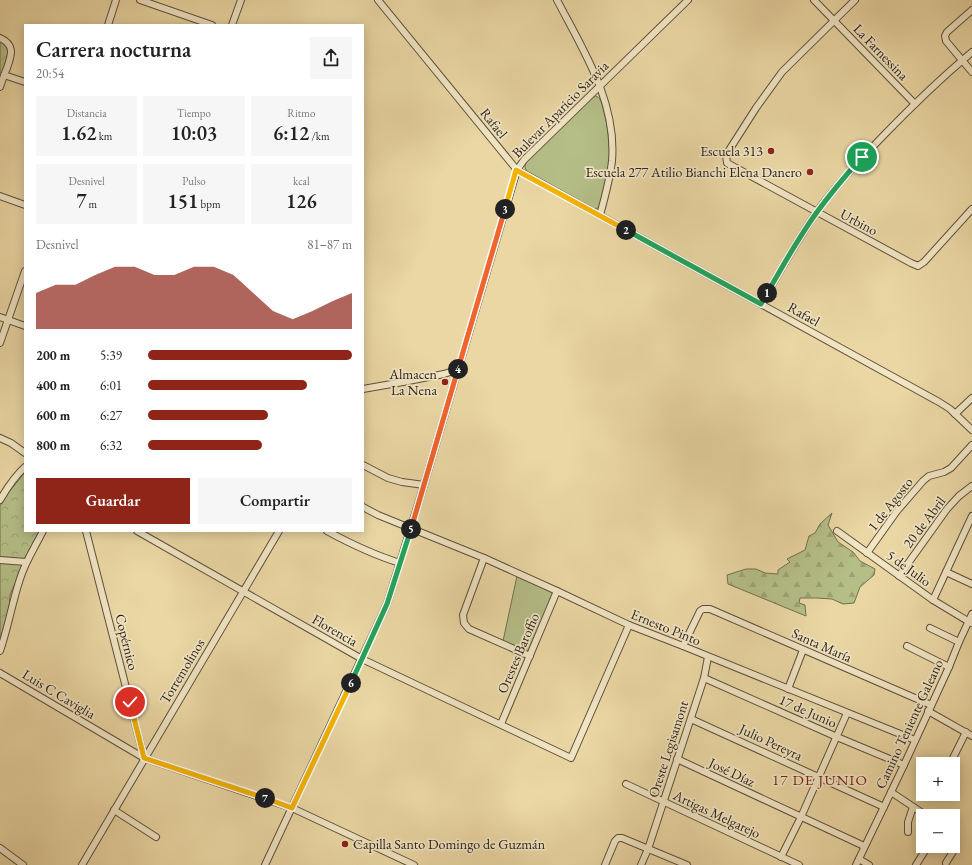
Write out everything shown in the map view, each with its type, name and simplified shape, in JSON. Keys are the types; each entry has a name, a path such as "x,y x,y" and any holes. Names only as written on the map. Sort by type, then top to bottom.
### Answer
{"street":[{"path":"108,24 116,0"},
{"path":"140,0 209,24"},
{"path":"232,24 241,0"},
{"name":"Rafael","path":"378,0 516,170 939,402 955,414 972,430"},
{"path":"557,0 594,72 607,109 612,140 611,170 600,215"},
{"name":"Bulevar Aparicio Saravia","path":"265,865 387,604 458,371 516,170 524,160 688,0"},
{"name":"La Farnessina","path":"814,0 915,104"},
{"path":"834,20 855,0"},
{"path":"972,10 947,32 945,36 946,40 972,72"},
{"name":"Urbino","path":"834,20 782,72 756,108 726,156 727,163 918,266 924,262 972,209"},
{"path":"0,38 6,41 10,46 11,54 0,87"},
{"path":"761,304 785,262 817,212 838,184 862,157 915,104 972,52"},
{"path":"4,75 24,82"},
{"path":"0,196 24,205"},
{"path":"0,343 24,274"},
{"path":"0,317 24,326"},
{"path":"364,389 458,371"},
{"path":"955,414 972,398"},
{"path":"0,438 11,443 24,452"},
{"name":"1 de Agosto","path":"867,553 897,511 916,488 929,476 944,472 951,468 972,446"},
{"path":"364,466 388,478 402,482 424,485"},
{"path":"0,500 10,483 24,468"},
{"name":"20 de Abril","path":"899,576 947,509 958,496 972,486"},
{"name":"Ernesto Pinto","path":"364,507 557,590 629,626 683,646 915,740"},
{"path":"933,600 972,516"},
{"name":"5 de Julio","path":"837,531 933,600 970,622"},
{"path":"0,651 20,578 26,562 42,532"},
{"name":"Copérnico","path":"86,532 144,758"},
{"name":"Florencia","path":"139,532 362,659 571,758 629,626"},
{"name":"Torremolinos","path":"82,865 277,532"},
{"path":"329,532 346,542 371,553 400,563"},
{"path":"484,558 463,615 464,623 469,629 530,656"},
{"path":"0,560 26,562"},
{"path":"946,572 972,584"},
{"name":"Orestes Baroffio","path":"501,724 557,590"},
{"name":"Santa María","path":"683,646 700,611 703,609 710,609 929,708 972,736"},
{"name":"Camino Teniente Galeano","path":"857,862 904,765 959,642 970,622 972,614"},
{"path":"930,628 959,642"},
{"path":"907,646 949,667"},
{"path":"788,689 803,650"},
{"name":"Oreste Legisamont","path":"640,865 648,849 691,719 704,678 708,656"},
{"name":"Luis C Caviglia","path":"0,673 144,758 292,808 414,865"},
{"name":"17 de Junio","path":"704,678 904,765"},
{"path":"781,857 819,778 847,713"},
{"name":"Julio Pereyra","path":"691,719 884,807"},
{"path":"954,757 966,732"},
{"name":"José Díaz","path":"677,759 864,846"},
{"name":"Artigas Melgarejo","path":"626,784 799,865"},
{"path":"891,792 916,809"},
{"path":"908,832 908,822 913,807"},
{"path":"114,810 156,837"},
{"path":"605,865 615,841 618,838 622,838 648,849 672,862 687,865"},
{"path":"0,848 23,865"},
{"path":"916,865 924,853"},
{"path":"946,863 952,853"},
{"path":"857,862 869,865"}],"green space":[{"path":"0,40 6,45 8,53 0,80"},
{"path":"596,96 601,102 605,115 608,136 609,164 600,205 594,209 528,172 525,169 525,166 528,160 593,97"},
{"path":"24,473 24,532 39,532 26,557 10,595 9,610 0,640 0,506"},
{"path":"832,513 828,525 838,542 853,552 860,561 875,569 874,575 860,587 854,603 843,604 832,599 800,598 799,603 805,605 806,616 728,584 727,575 746,569 756,569 765,573 778,574 778,570 790,562 787,559 805,550 809,536 815,533 820,524"},
{"path":"517,576 553,592 528,653 503,641"}],"place":[{"name":"Escuela 313","path":"771,151"},
{"name":"Escuela 277 Atilio Bianchi Elena Danero","path":"810,172"},
{"name":"Almacen La Nena","path":"445,382"},
{"name":"Capilla Santo Domingo de Guzmán","path":"345,844"}],"district":[{"name":"17 DE JUNIO","path":"820,779"}],"route":[{"path":"130,702 144,758 292,808 387,604 424,485 516,170 761,304 802,234 817,212 838,184 862,157"}]}
